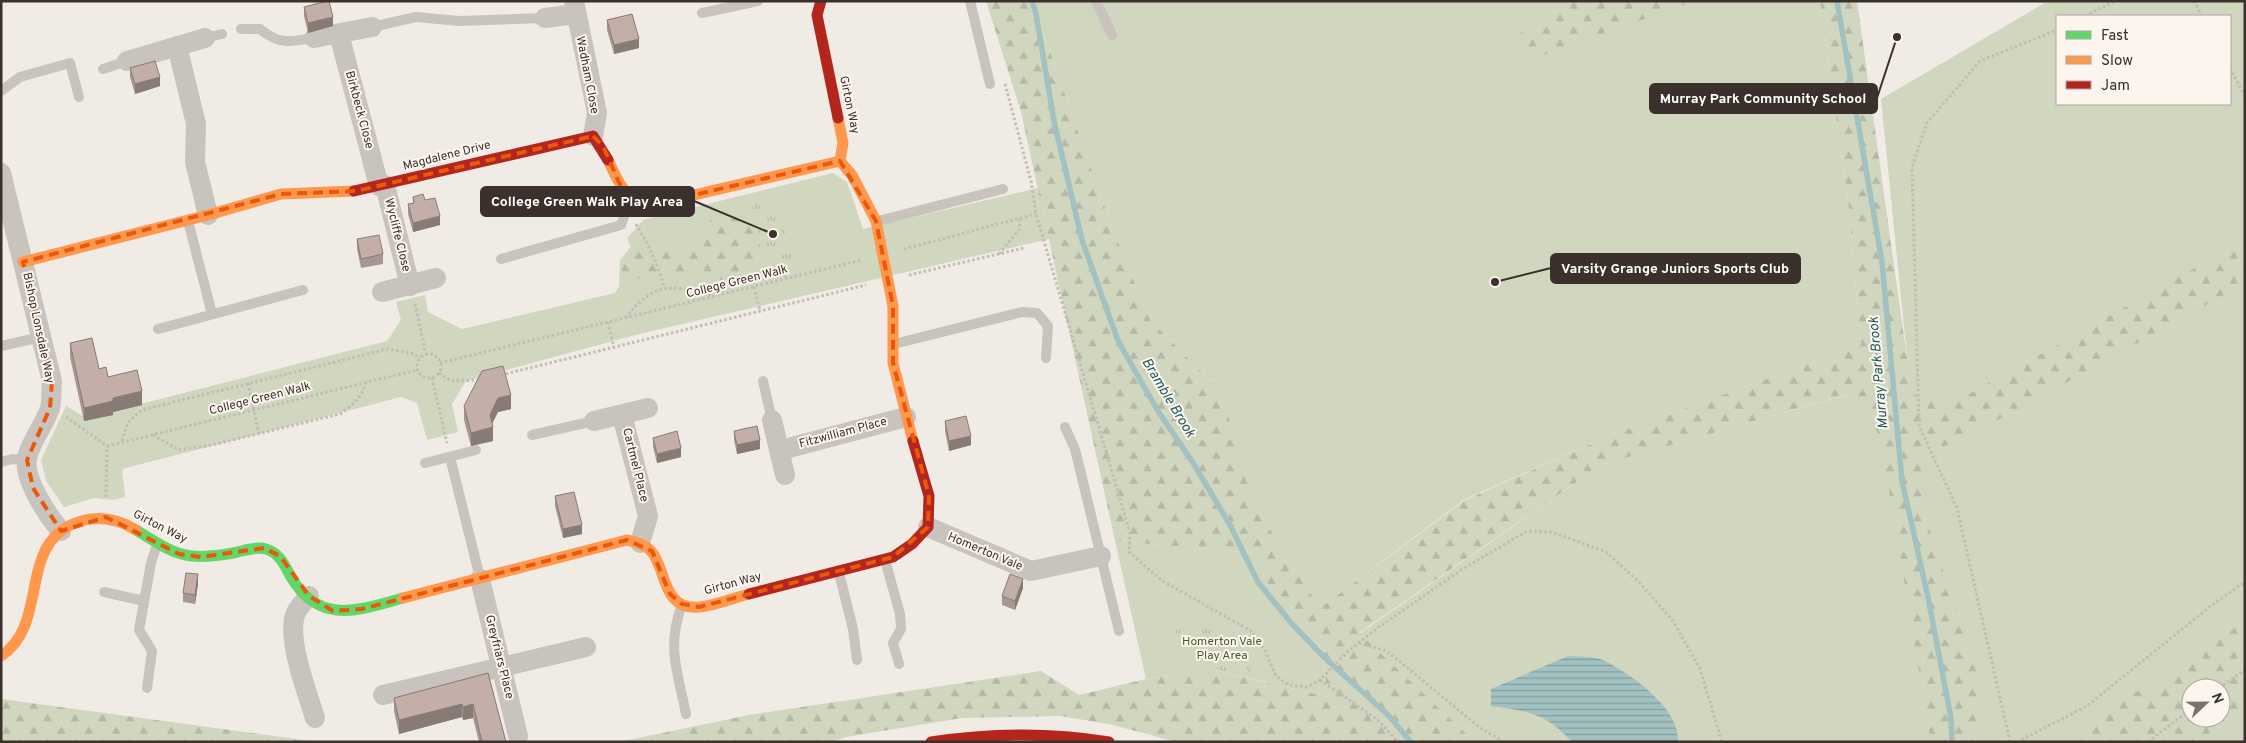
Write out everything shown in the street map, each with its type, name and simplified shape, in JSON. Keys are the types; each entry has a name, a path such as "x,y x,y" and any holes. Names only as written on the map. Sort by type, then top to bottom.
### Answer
{"main road":[{"name":"Girton Way","path":"821,1 817,15 843,143 840,161"},
{"path":"593,136 603,146 622,189 635,202 651,205 840,161 852,175 876,222 883,254 893,306 893,363 906,417 929,496 928,527"},
{"name":"Magdalene Drive","path":"23,262 208,215 282,194 356,191 593,136"},
{"name":"Girton Way","path":"106,517 130,526 179,554 201,557 264,548 280,556 296,584 309,596 333,611 362,609 627,540 640,543"},
{"path":"1,656 6,654 22,633 44,550 61,531 79,522 106,517"},
{"name":"Girton Way","path":"682,604 699,607 893,557 912,544 928,527"},
{"path":"640,543 652,551 670,594 682,604"},
{"path":"930,742 1007,734 1060,736 1109,742"}],"street":[{"name":"Wadham Close","path":"545,18 575,7 597,113 593,136"},
{"path":"314,38 372,27"},
{"name":"Birkbeck Close","path":"339,34 382,185"},
{"path":"127,61 213,36"},
{"path":"177,46 196,124 195,162 208,215"},
{"name":"Bishop Lonsdale Way","path":"1,173 52,381 50,408 32,443 27,460"},
{"name":"Wycliffe Close","path":"382,185 410,286"},
{"name":"Wycliffe Close","path":"382,292 436,278"},
{"path":"594,421 648,408"},
{"name":"Cartmel Place","path":"622,415 648,516 640,543"},
{"name":"Fitzwilliam Place","path":"781,450 906,417"},
{"path":"772,420 781,450 785,475"},
{"path":"27,460 33,488 46,512 61,531"},
{"name":"Homerton Vale","path":"928,527 1031,571 1101,556"},
{"name":"Greyfriars Place","path":"480,579 518,736"},
{"path":"309,596 296,613 292,629 301,674 315,718"},
{"path":"383,695 586,647"}],"lane":[{"path":"702,14 758,1"},
{"path":"970,1 990,84"},
{"path":"1096,1 1112,35"},
{"name":"Wadham Close","path":"372,27 416,17 459,21 545,18"},
{"path":"241,29 260,29 272,38 290,42 314,38"},
{"path":"103,69 127,61"},
{"path":"1,91 20,77 70,63 79,96"},
{"path":"876,222 1003,189"},
{"path":"502,259 621,225 635,202"},
{"path":"188,220 212,314"},
{"path":"158,329 303,290"},
{"path":"892,345 1022,312 1037,313 1048,326 1046,358"},
{"path":"1,346 41,336"},
{"path":"763,381 772,420"},
{"path":"532,435 594,421"},
{"path":"1065,427 1075,449 1119,631"},
{"path":"425,463 476,450"},
{"path":"450,457 480,579"},
{"path":"1,462 12,459 27,460"},
{"path":"147,688 152,651 139,630 151,563 158,542"},
{"path":"885,559 900,614 901,629 893,643 899,664"},
{"path":"838,571 853,629 857,660"},
{"path":"104,592 144,601"},
{"path":"682,604 676,621 672,649 686,714"}],"path":[{"path":"2087,15 2115,1"},
{"path":"2194,1 2201,15"},
{"path":"2010,742 1957,508 1919,426 1912,167 1927,123 1980,60 2056,30"},
{"path":"2231,70 2245,97"},
{"path":"1004,78 1031,181 1036,214 1130,533 1129,552 1161,580 1251,631 1266,652 1276,676 1289,685 1306,687 1320,680 1328,670 1358,643 1461,570 1528,531 1552,532 1606,552 1640,583 1673,621 1700,669 1722,742"},
{"path":"635,202 636,224 648,244 664,287"},
{"name":"College Green Walk","path":"440,363 786,279 1036,214"},
{"path":"998,254 1019,230 1020,219"},
{"path":"493,377 1024,248"},
{"path":"782,265 786,279"},
{"path":"410,286 426,354"},
{"path":"625,318 639,301 664,287 687,288 715,296"},
{"path":"754,287 760,311"},
{"path":"608,322 614,348"},
{"path":"122,442 128,422 142,410 388,349 414,354 419,359"},
{"path":"426,354 434,355 440,363 438,373 432,378 420,375 417,370 419,359 426,354"},
{"name":"College Green Walk","path":"107,446 417,370"},
{"path":"438,373 451,381 474,382 484,379"},
{"path":"432,378 450,457"},
{"path":"152,434 179,450 212,445 259,434 340,414 352,406 365,387 366,382"},
{"path":"248,384 259,434"},
{"path":"50,408 107,446 106,517"},
{"path":"2017,742 2087,706 2212,605 2245,582"},
{"path":"1358,643 1387,651 1480,728 1505,742"},
{"path":"2231,680 2245,670"},
{"path":"1320,680 1378,720 1398,742"},
{"path":"2148,742 2181,717"}],"highlighted area":[{"path":"593,136 603,146 622,189 640,204 651,205 840,161 876,221 893,306 893,363 929,496 928,527 893,557 699,607 682,604 670,594 652,551 627,540 362,609 333,611 309,596 280,556 264,548 201,557 179,554 106,517 61,531 33,488 27,460 50,408 52,381 23,262 281,194 356,191"}],"green space":[{"path":"986,1 1032,1 1113,230 1150,320 1221,391 1255,506 1320,608 1465,500 1611,435 1861,345 1848,201 1820,1 1857,1 1912,394 1953,403 2193,269 2245,244 2245,283 2025,406 1940,449 1920,454 1930,532 1980,678 1979,742 1931,742 1880,436 1852,393 1601,465 1359,633 1475,742 1177,742 1109,724 1060,716 962,718 846,737 830,742 619,742 749,715 1041,671 1079,695 1146,679 1213,670 1329,697 1319,644 1327,642 1268,585 1255,553 1115,541 1021,112"},
{"path":"1032,1 1575,1 1532,23 1619,27 1694,1 1820,1 1848,201 1861,345 1611,435 1465,499 1320,608 1255,506 1221,391 1150,320 1113,230"},
{"path":"1575,1 1694,1 1539,57 1526,51 1521,32 1532,23"},
{"path":"2048,1 2245,1 2245,742 1475,742 1359,634 1601,465 1909,377 1881,99"},
{"path":"833,173 847,182 863,229 1038,188 1049,239 635,335 466,381 452,404 458,432 427,440 417,403 401,397 122,469 125,497 114,500 94,498 64,507 46,481 41,460 66,406 86,418 387,341 401,320 396,302 425,295 428,312 462,329 615,293 619,286 620,260 631,247 627,238 643,220"},
{"path":"766,197 775,200 782,215 792,258 782,265 769,263 756,224 753,208 758,198"},
{"path":"732,216 754,225 763,255 748,274 720,280 693,276 622,279 622,259 631,247 650,254 702,246 710,220"},
{"path":"1115,541 1255,553 1268,585 1327,642 1319,645 1329,697 1214,670 1146,679"},
{"name":"Homerton Vale Play Area","path":"1204,622 1233,633 1246,643 1250,650 1250,673 1237,675 1218,669 1180,646 1175,633 1177,626"},
{"path":"2245,622 2245,707 2242,706 2231,715 2231,678 2181,678 2181,728 2216,728 2200,742 2070,742 2081,730 2096,724 2130,695 2166,678 2197,650"},
{"path":"1,699 319,742 1,742"}],"water":[{"path":"1568,656 1590,657 1603,660 1639,683 1663,705 1671,717 1677,730 1678,742 1572,742 1554,725 1536,715 1491,706 1491,689"}],"building":[{"path":"329,1 333,17 308,23 304,7"},
{"path":"632,14 639,39 614,45 607,20"},
{"path":"155,61 160,77 135,84 130,68"},
{"path":"423,194 425,200 435,198 440,216 413,223 408,204 414,203 413,197"},
{"path":"379,235 383,254 361,259 357,239"},
{"path":"92,338 99,369 106,367 108,377 137,370 142,391 84,408 70,343"},
{"path":"503,366 511,395 498,398 490,415 493,427 471,433 464,406 482,371"},
{"path":"966,416 971,436 949,441 945,421"},
{"path":"757,426 760,440 737,445 734,431"},
{"path":"677,431 681,448 657,454 653,438"},
{"path":"574,492 582,525 563,529 555,496"},
{"path":"186,573 198,574 195,595 183,593"},
{"path":"1010,574 1023,579 1015,601 1002,596"},
{"path":"488,673 506,742 482,742 473,704 463,707 462,704 399,720 394,698"}],"waterway":[{"name":"Bramble Brook","path":"1032,1 1036,14 1054,121 1082,240 1118,341 1158,411 1195,466 1230,525 1258,582 1292,624 1326,659 1388,715 1411,742"},
{"name":"Murray Park Brook","path":"1837,1 1882,262 1902,481 1928,597 1951,718 1952,742"}],"traffic: fast":[{"path":"136,530 171,550 191,556 217,556 258,548 271,551 282,560 302,592 315,603 328,608 356,610 403,598"}],"traffic: slow":[{"path":"838,118 843,143 840,161 852,175 876,221 893,306 893,363 913,441"},
{"path":"608,160 619,183 628,194 651,205 840,161"},
{"path":"23,262 208,215 281,194 354,191"},
{"path":"1,656 16,641 26,623 41,562 49,544 63,529 85,520 98,518 118,521 136,530"},
{"path":"403,598 627,540 643,545 651,551 656,558 672,596 678,602 687,606 706,606 749,594"}],"traffic: jam":[{"path":"821,1 817,15 838,118"},
{"path":"354,191 593,136 608,160"},
{"path":"749,594 893,557 912,544 928,527 929,496 913,441"},
{"path":"931,742 998,735 1042,735 1109,742"}],"place":[{"name":"Murray Park Community School","path":"1897,37"},
{"name":"College Green Walk Play Area","path":"773,234"},
{"name":"Varsity Grange Juniors Sports Club","path":"1495,282"}]}
